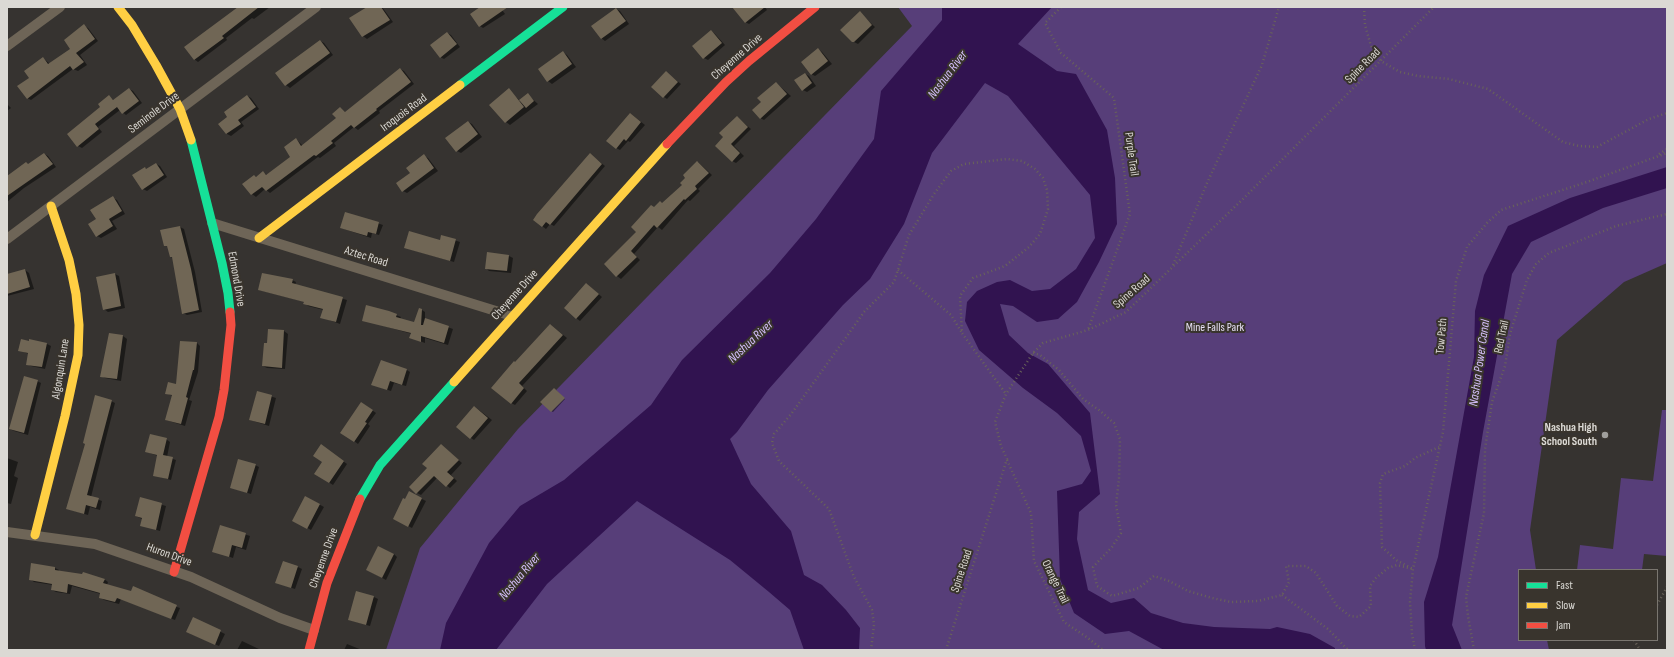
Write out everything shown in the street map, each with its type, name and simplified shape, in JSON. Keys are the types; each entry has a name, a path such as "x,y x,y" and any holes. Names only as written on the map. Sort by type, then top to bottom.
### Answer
{"street":[{"path":"7,46 60,7"},
{"name":"Edmond Drive","path":"118,7 136,32 180,109 189,132 222,263 228,293 231,325 229,355 219,417 174,572"},
{"name":"Seminole Drive","path":"7,239 316,7"},
{"name":"Iroquois Road","path":"259,238 563,7"},
{"name":"Cheyenne Drive","path":"309,650 327,583 354,512 373,475 396,445 704,104 749,61 810,9"},
{"name":"Algonquin Lane","path":"36,535 42,503 65,416 78,355 79,325 76,294 69,260 51,206"},
{"name":"Aztec Road","path":"212,223 512,316"},
{"name":"Huron Drive","path":"7,532 95,544 191,577 280,618 314,630"}],"path":[{"name":"Purple Trail","path":"1061,7 1045,23 1061,53 1114,98 1130,214 1088,330"},
{"path":"1172,268 1207,183 1262,65 1279,7"},
{"path":"1364,7 1365,25 1372,46 1382,61 1400,72 1418,76 1449,79 1488,89 1563,142 1579,146 1597,147 1649,119 1667,113"},
{"name":"Spine Road","path":"946,650 1007,459 1001,446 995,422 1006,394 1033,353 1043,343 1088,330 1126,312 1382,61 1434,7"},
{"path":"1657,156 1667,149"},
{"name":"Tow Path","path":"1415,650 1412,634 1410,602 1414,569 1443,432 1456,281 1467,247 1487,222 1501,210 1587,182 1667,153"},
{"path":"871,650 874,625 872,610 854,577 829,509 779,461 772,443 774,434 792,413 864,312 894,282 909,235 934,194 951,171 964,164 1007,159 1022,161 1035,169 1043,178 1047,190 1048,209 1040,234 1029,247 1005,266 973,278 960,296 962,333"},
{"name":"Red Trail","path":"1474,650 1466,597 1484,513 1485,449 1492,402 1505,366 1510,334 1527,280 1536,264 1549,253 1616,226 1667,214"},
{"path":"898,269 951,315 962,333 1006,394"},
{"path":"1033,353 1040,354 1058,370 1083,399 1114,423 1120,439 1119,480 1116,505 1121,533 1112,547 1093,567 1098,586 1112,596 1140,588 1154,576 1169,581 1188,591 1231,602 1258,601 1282,595 1289,582 1286,566 1306,566 1316,573 1337,606 1350,616 1359,617 1371,606 1370,586 1376,578 1388,568 1397,565 1414,569"},
{"path":"1414,569 1396,560 1382,547 1380,483 1383,474 1405,466 1415,458 1439,447"},
{"name":"Orange Trail","path":"1007,459 1031,513 1034,561 1064,622 1103,650"},
{"path":"1658,603 1667,587"},
{"path":"1282,595 1328,629 1348,650"},
{"path":"1635,641 1640,650"}],"green space":[{"name":"Mine Falls Park","path":"898,7 1667,7 1667,263 1624,282 1557,340 1530,530 1536,569 1518,569 1518,641 1547,641 1549,650 386,650 420,548 518,429 912,26"},
{"path":"1662,410 1667,410 1667,556 1644,554 1642,569 1577,569 1580,545 1613,549 1621,478 1653,481"}],"water":[{"name":"Nashua River","path":"942,7 1052,7 1018,44 1057,71 1076,74 1107,130 1115,178 1117,224 1099,262 1077,302 1058,319 1037,322 1013,306 1000,304 1009,335 1028,353 1048,364 1090,413 1100,494 1079,512 1077,539 1088,590 1111,603 1134,598 1151,613 1183,623 1214,627 1270,629 1277,627 1310,634 1335,648 1335,650 1164,650 1129,631 1105,634 1074,613 1060,579 1057,491 1082,484 1091,471 1081,436 1057,413 1023,388 979,350 965,321 967,302 977,291 997,282 1010,280 1032,291 1050,289 1076,269 1095,238 1090,195 1008,96 985,83 932,153 904,224 870,279 843,305 768,390 737,432 730,439 751,484 791,531 804,575 822,585 846,610 860,628 859,650 804,650 790,610 730,560 637,501 547,584 496,650 440,650 446,623 489,543 520,506 564,480 651,405 682,360 770,273 816,219 874,139 881,91 942,20"},
{"name":"Nashua Power Canal","path":"1667,167 1667,188 1603,208 1531,242 1512,274 1483,432 1452,625 1462,650 1426,650 1424,602 1438,557 1474,357 1475,311 1484,275 1508,226 1570,198"}],"building":[{"path":"238,7 259,7 222,36 224,38 194,60 184,47"},
{"path":"367,7 381,7 390,20 362,37 349,18"},
{"path":"480,7 508,7 479,27 470,14"},
{"path":"732,7 765,7 745,23"},
{"path":"616,8 626,21 601,39 591,26"},
{"path":"860,11 872,25 854,42 852,42 840,30"},
{"path":"84,24 95,39 76,53 84,62 73,70 70,66 27,99 17,86 29,78 24,71 43,57 48,64 70,49 64,40"},
{"path":"711,30 722,43 703,59 692,46"},
{"path":"447,32 457,44 440,58 430,45"},
{"path":"320,40 330,53 285,86 275,73"},
{"path":"818,48 828,61 811,75 801,62"},
{"path":"563,51 572,64 547,82 538,69"},
{"path":"400,68 411,82 354,128 351,125 331,141 333,143 316,156 314,155 266,191 262,187 251,195 242,184 254,175 256,177 263,171 266,175 290,157 284,147 296,138 301,146 336,118 332,114 340,107 345,112"},
{"path":"666,71 678,82 663,98 651,87"},
{"path":"805,73 812,83 802,91 794,80"},
{"path":"776,82 787,94 760,119 752,110 761,102 757,98"},
{"path":"129,88 139,101 122,114 117,107 95,124 99,129 77,147 67,134 100,107 98,104 109,95 113,100"},
{"path":"509,88 524,107 505,123 489,105"},
{"path":"528,93 534,101 526,108 519,100"},
{"path":"247,95 256,107 238,120 241,124 226,134 218,124 227,117 224,112"},
{"path":"630,113 641,122 626,141 624,139 616,149 606,141"},
{"path":"737,116 748,127 731,144 740,153 732,162 715,146 723,137 719,133"},
{"path":"468,121 478,134 456,152 445,138"},
{"path":"44,153 53,164 7,196 7,176 26,162 28,164"},
{"path":"590,153 602,164 550,225 546,222 542,227 533,220"},
{"path":"424,154 434,168 402,192 396,183 410,173 406,168"},
{"path":"697,161 709,173 695,186 697,189 685,200 684,199 657,228 654,225 631,251 637,257 616,277 604,264 636,232 631,227 651,205 654,207 660,201 662,203 682,185 680,183 685,178 683,175"},
{"path":"156,163 164,175 142,190 132,175 145,167 146,169"},
{"path":"113,196 122,211 109,219 113,226 96,237 88,224 96,219 90,210"},
{"path":"345,212 379,222 376,234 368,232 367,236 340,228"},
{"path":"180,226 191,269 199,310 182,314 172,257 170,257 167,246 164,246 160,230"},
{"path":"409,231 440,240 441,235 456,239 450,261 404,248"},
{"path":"487,252 509,255 507,271 485,269"},
{"path":"25,269 30,287 7,294 7,274"},
{"path":"115,273 121,306 103,310 96,277"},
{"path":"262,273 293,279 292,283 343,297 336,322 320,318 323,309 303,304 304,302 258,290"},
{"path":"586,283 599,294 576,319 564,308"},
{"path":"366,305 389,311 397,314 396,317 414,322 419,308 422,309 421,325 423,325 425,318 449,326 444,343 421,336 421,342 409,338 411,333 362,321"},
{"path":"550,324 563,335 519,383 524,388 511,404 491,388 514,361 515,362"},
{"path":"268,329 284,330 282,368 262,366 264,343 267,343"},
{"path":"109,333 123,335 117,379 100,377"},
{"path":"21,339 29,341 29,339 47,343 42,367 26,365 28,353 18,351"},
{"path":"180,341 197,342 194,370 186,397 188,398 181,424 165,420 172,395 165,394 168,382 176,384"},
{"path":"381,360 407,369 402,385 390,381 387,390 371,385"},
{"path":"24,376 38,380 24,433 9,429"},
{"path":"554,388 565,398 551,412 540,402"},
{"path":"257,391 272,395 265,424 249,420"},
{"path":"95,395 112,400 87,495 99,498 96,508 86,505 84,514 66,509 85,444 83,443"},
{"path":"361,402 373,410 365,422 367,423 354,442 340,433"},
{"path":"474,406 488,418 470,439 456,427"},
{"path":"150,434 167,438 163,455 173,457 168,479 153,476 157,455 145,452"},
{"path":"321,444 344,461 329,483 314,474 322,462 313,456"},
{"path":"441,444 459,460 447,472 454,478 446,487 434,476 416,494 409,487 427,468 422,464"},
{"path":"238,459 256,464 247,493 230,488"},
{"path":"409,491 422,498 408,527 393,519 403,498 405,499"},
{"path":"305,496 320,504 307,529 292,521"},
{"path":"140,497 162,503 156,530 140,526 142,518 135,516"},
{"path":"220,525 246,533 242,548 232,545 229,557 212,552"},
{"path":"378,546 394,554 382,578 366,570"},
{"path":"283,561 298,566 291,588 275,583"},
{"path":"31,563 55,567 55,570 82,574 83,572 105,579 103,583 131,591 133,586 177,605 171,619 117,598 115,602 99,598 100,593 68,584 67,593 51,590 52,584 29,580"},
{"path":"356,591 374,596 366,625 348,620"},
{"path":"193,617 221,630 215,645 186,632"}],"traffic: fast":[{"path":"460,85 563,7"},
{"path":"191,140 222,263 230,312"},
{"path":"360,499 380,465 454,382"}],"traffic: slow":[{"path":"118,7 132,25 156,65 180,109 191,140"},
{"path":"259,238 460,85"},
{"path":"454,382 667,144"},
{"path":"35,535 65,416 78,355 79,325 76,294 69,260 51,206"}],"traffic: jam":[{"path":"667,144 726,82 749,61 815,7"},
{"path":"174,572 219,417 224,390 231,325 230,312"},
{"path":"309,650 327,583 360,499"}],"place":[{"name":"Nashua High School South","path":"1605,435"}]}
